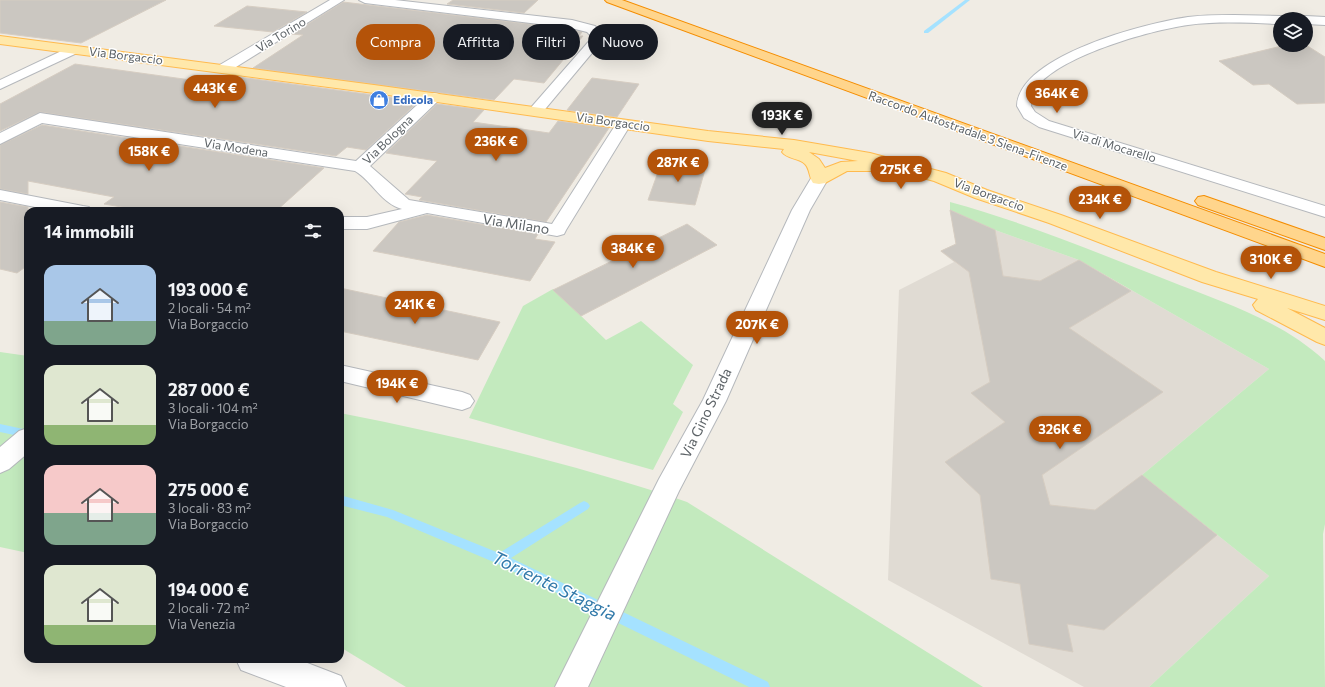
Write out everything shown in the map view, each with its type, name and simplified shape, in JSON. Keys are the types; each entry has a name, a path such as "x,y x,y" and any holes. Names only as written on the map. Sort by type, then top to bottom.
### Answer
{"highway":[{"name":"Raccordo Autostradale 3 Siena-Firenze","path":"611,0 1325,261"},
{"name":"Raccordo Autostradale 3 Siena-Firenze","path":"639,0 1325,244"}],"main road":[{"name":"Via Borgaccio","path":"0,40 434,97 708,136 813,148 884,161 940,177 981,194 1055,219 1209,277 1325,313"},
{"path":"708,136 804,156 817,167 819,179 835,168 855,165 981,194"},
{"name":"Via Borgaccio","path":"1209,277 1325,337"}],"street":[{"name":"Via Torino","path":"223,69 338,0"},
{"path":"365,0 579,25 596,32 596,41 536,111"},
{"name":"Via di Mocarello","path":"1273,20 1228,18 1189,21 1150,29 1110,42 1057,64 1040,76 1027,90 1024,106 1029,115 1044,124 1325,212"},
{"path":"1313,20 1325,21"},
{"path":"0,85 72,50"},
{"name":"Via Bologna","path":"360,167 434,97"},
{"name":"Via Modena","path":"0,139 40,118 360,167"},
{"name":"Via Milano","path":"423,208 557,230 623,124"},
{"path":"360,167 374,176 395,199 404,204 423,208"},
{"name":"Via Gino Strada","path":"570,687 665,495 714,401 801,210 819,179"},
{"path":"0,195 62,207"},
{"path":"344,223 367,223 423,208"},
{"path":"344,374 462,401"},
{"path":"0,462 24,441"},
{"path":"263,663 330,687"}],"shaded area":[{"path":"950,210 995,230 1079,260 1269,369 1142,475 1269,576 1149,687 1084,687 888,580 899,290 954,262 940,251 956,244"}],"green space":[{"path":"950,202 1059,238 1230,304 1289,334 1325,361 1325,524 1323,534 1325,687 1149,687 1269,576 1142,475 1269,369 1079,260 995,230 950,210"},
{"path":"553,289 606,340 641,321 693,365 673,404 683,412 653,470 469,418 523,306"},
{"path":"0,352 24,355 24,552 0,547"},
{"path":"344,414 428,431 558,463 602,475 687,502 983,687 406,687 344,649"}],"building":[{"path":"0,0 166,0 81,43 0,33"},
{"path":"453,0 538,0 524,13 447,4"},
{"path":"343,2 529,24 522,24 522,60 563,60 544,83 514,79 494,100 253,68 303,35 292,34"},
{"path":"247,6 307,12 273,32 214,26"},
{"path":"1273,48 1273,52 1313,52 1313,49 1325,57 1325,103 1297,104 1269,84 1253,85 1219,61"},
{"path":"75,64 227,85 239,77 419,101 366,150 347,147 336,156 40,112 0,131 0,104"},
{"path":"592,78 639,84 617,117 567,110"},
{"path":"437,104 484,110 473,122 549,133 558,121 609,128 546,222 419,200 422,197 405,194 437,161 386,153"},
{"path":"42,125 324,168 280,207 122,207 104,204 114,197 28,181 28,194 0,189 0,145"},
{"path":"662,161 706,166 695,205 648,200"},
{"path":"0,202 28,207 24,207 24,268 17,273 0,269"},
{"path":"950,210 995,230 1003,276 1040,281 1079,260 1131,291 1069,328 1163,392 1042,475 1050,505 1095,510 1142,475 1217,535 1104,630 1067,624 1073,652 1029,644 1020,584 991,579 980,495 945,462 1005,422 971,393 990,382 969,272 941,251 956,244"},
{"path":"427,215 538,234 535,239 555,242 530,281 373,251 399,222"},
{"path":"687,224 717,245 581,316 553,290"},
{"path":"344,289 500,322 478,360 344,332"}],"waterway":[{"path":"926,32 968,0"},
{"name":"Torrente Staggia","path":"0,428 24,433"},
{"name":"Torrente Staggia","path":"344,501 389,513 500,559"},
{"path":"500,559 584,506"},
{"name":"Torrente Staggia","path":"500,559 763,687"}],"place":[{"name":"Edicola","path":"379,100"}]}
